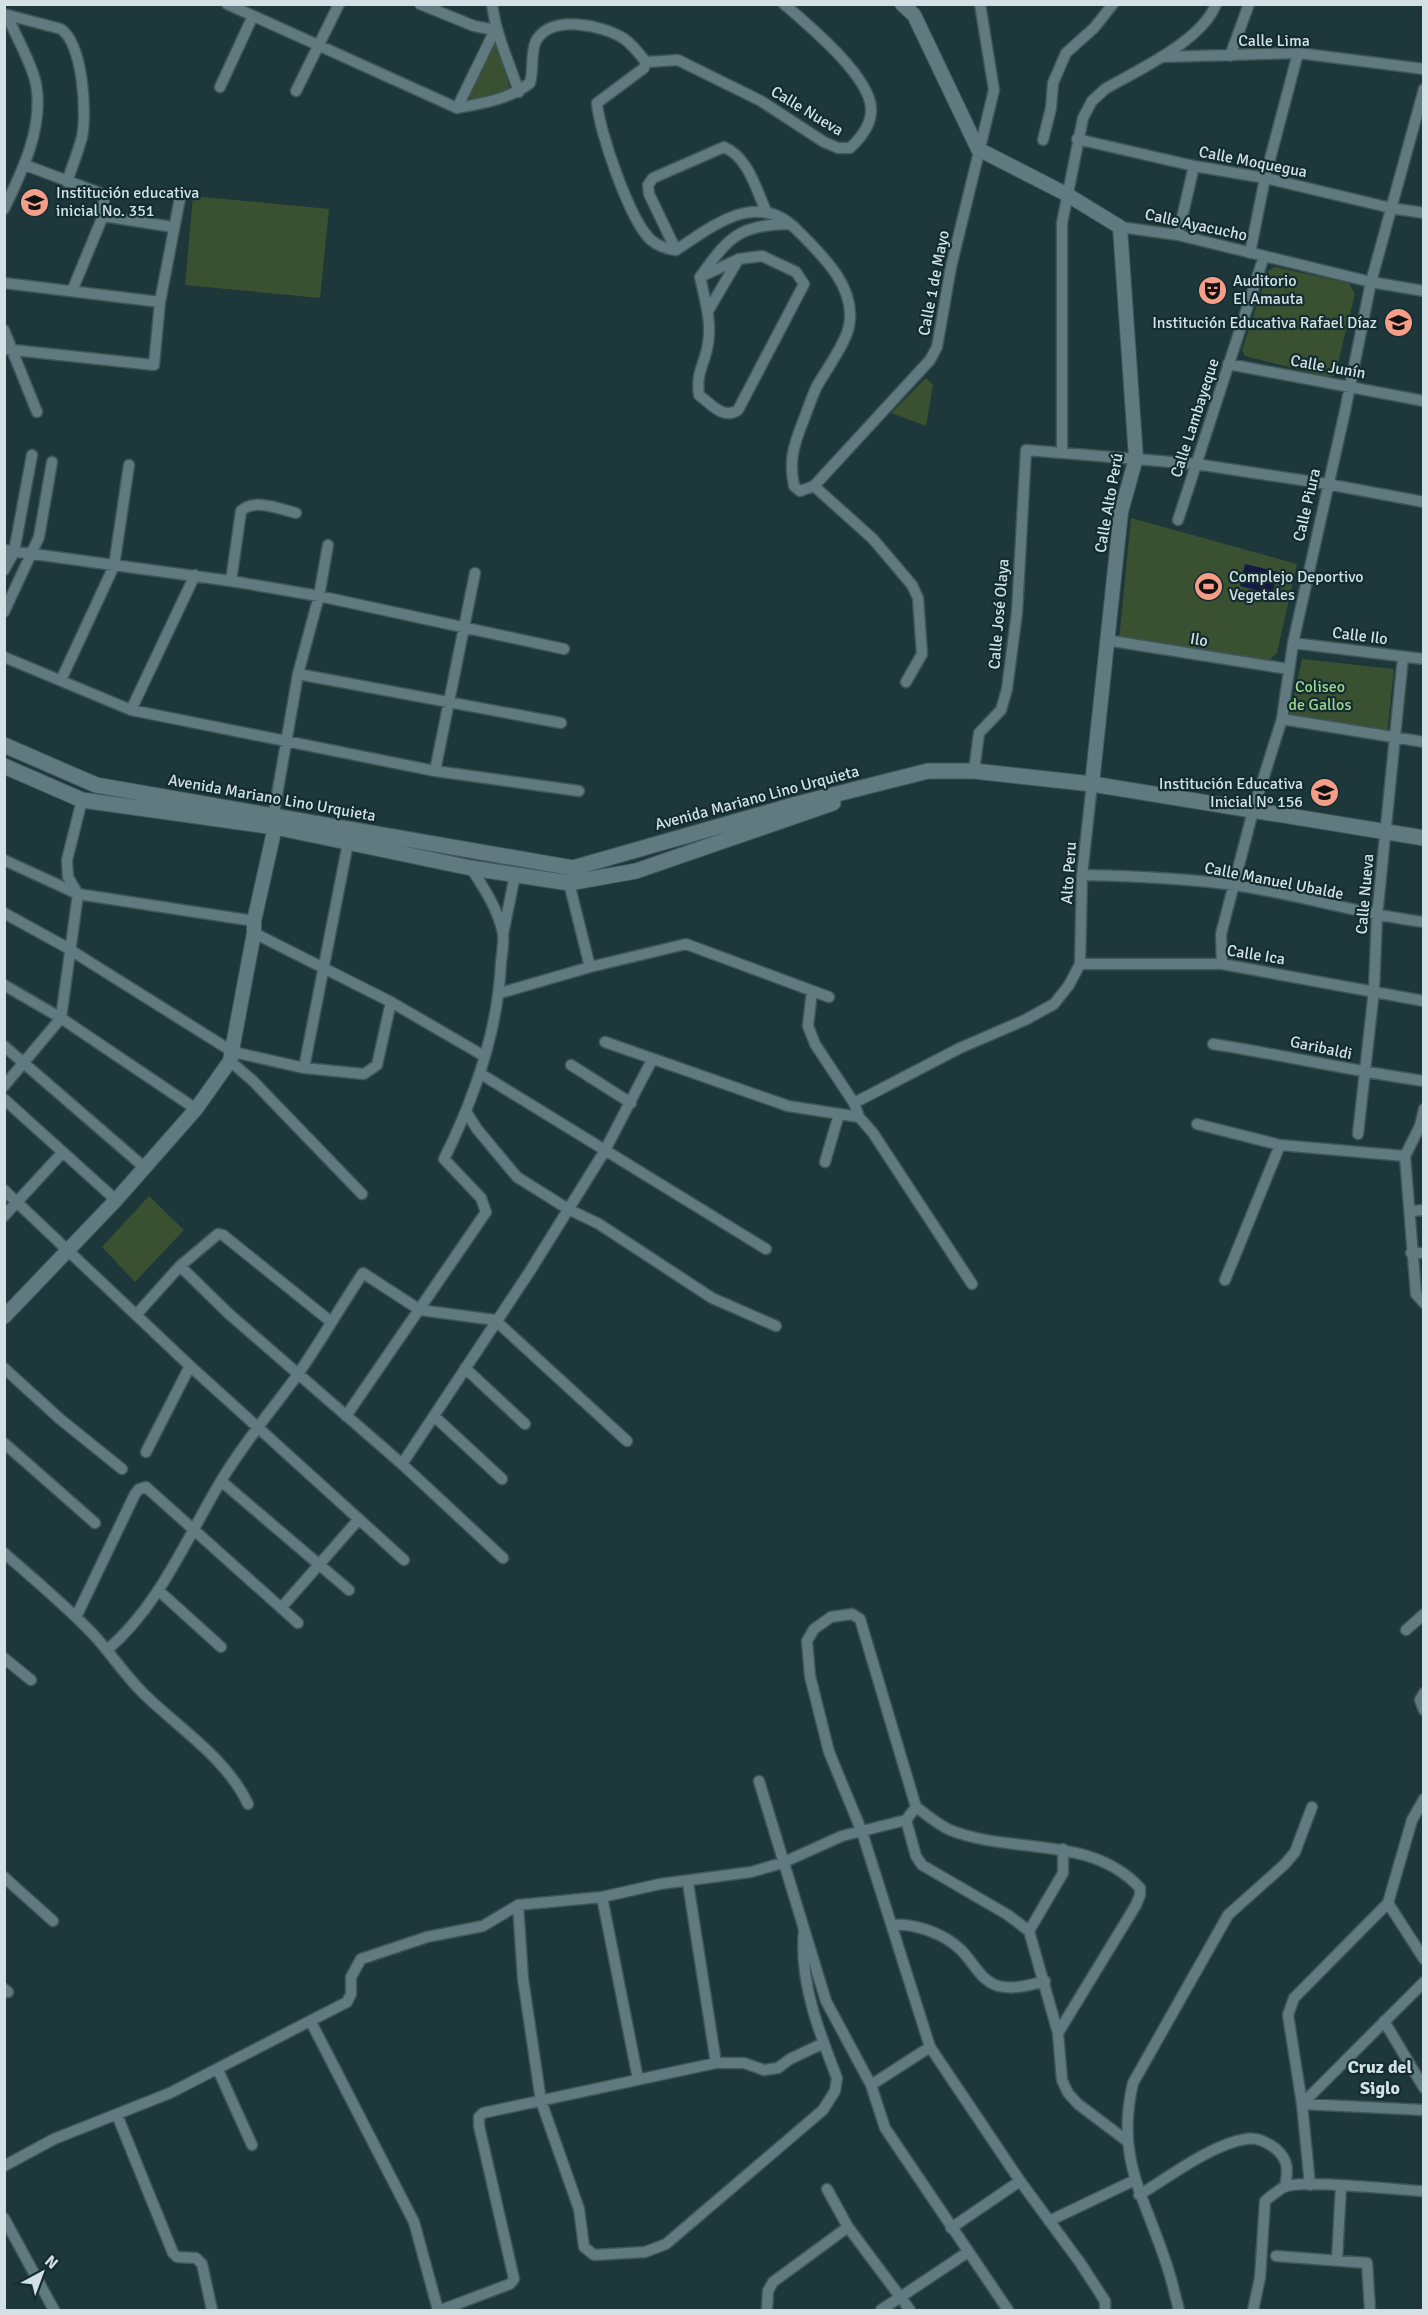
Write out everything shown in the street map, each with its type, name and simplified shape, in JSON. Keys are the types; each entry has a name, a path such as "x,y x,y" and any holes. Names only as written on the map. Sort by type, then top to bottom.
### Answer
{"main road":[{"name":"Avenida Mariano Lino Urquieta","path":"4,745 96,785 274,823 348,843 471,868 569,883 636,871 817,809 882,783"},
{"name":"Avenida Mariano Lino Urquieta","path":"4,766 82,800 274,823 573,868 797,804 882,783"},
{"path":"882,783 928,771 975,771 1092,784 1424,838"}],"street":[{"path":"226,4 252,18 319,44 457,108 495,101 519,92 530,83 536,42 548,29 563,25 579,25 622,38 646,62 640,73 606,94 597,103 598,112 613,163 636,218 650,239 664,248 676,250 720,220 746,211 766,211 791,224 827,261 843,286 850,310 849,327 816,389 791,453 794,486 800,491 814,486 873,539 912,585 918,598 922,654 906,682"},
{"path":"296,91 339,4"},
{"path":"420,4 474,26 495,30"},
{"path":"492,4 495,30 503,42 519,92"},
{"name":"Calle Nueva","path":"646,62 678,60 762,101 824,142 838,148 850,148 867,128 871,107 864,88 834,49 784,4"},
{"path":"902,4 914,15 978,149"},
{"name":"Calle 1 de Mayo","path":"814,486 930,360 937,347 951,267 994,90 980,4"},
{"path":"1042,140 1051,108 1053,83 1066,53 1094,28 1113,4"},
{"path":"1216,4 1208,21 1160,57 1105,89 1092,101 1077,139 1062,223 1062,453 1196,464 1327,484 1424,502"},
{"path":"1230,56 1249,4"},
{"path":"4,210 25,165 37,120 36,83 6,14"},
{"path":"6,14 61,29 68,34 72,45 80,68 84,112 82,136 67,182"},
{"path":"220,87 252,18"},
{"path":"457,108 495,30"},
{"path":"1250,253 1265,178 1298,53"},
{"name":"Calle Lima","path":"1160,57 1298,53 1424,69"},
{"name":"Calle Piura","path":"1222,964 1221,934 1253,811 1282,719 1293,642 1350,388 1371,282 1424,89"},
{"name":"Calle Moquegua","path":"1077,139 1194,166 1265,178 1391,208 1424,213"},
{"path":"676,250 649,194 648,185 652,178 723,147 732,150 747,168 766,211"},
{"name":"Calle Ayacucho","path":"978,149 1066,194 1120,226 1178,235 1371,282 1424,291"},
{"path":"25,165 103,196 102,216 72,291"},
{"path":"1178,235 1194,166"},
{"path":"9,350 154,364 160,302 180,198"},
{"path":"102,216 173,227"},
{"path":"700,277 734,236 758,225 791,224"},
{"name":"Calle Alto Perú","path":"1092,784 1121,512 1136,458 1120,226"},
{"path":"762,256 796,272 804,284 738,410 732,414 724,414 699,395 697,380 708,347 708,311 700,277 739,259 762,256"},
{"name":"Calle Lambayeque","path":"1178,520 1264,256"},
{"path":"708,311 739,259"},
{"path":"4,283 160,302"},
{"path":"4,330 9,350 37,412"},
{"name":"Calle Junín","path":"1228,364 1424,401"},
{"name":"Calle José Olaya","path":"975,771 979,733 1001,710 1007,689 1017,612 1026,450 1062,453"},
{"path":"4,570 32,455"},
{"path":"4,612 34,553 52,462"},
{"path":"61,680 114,566 129,465"},
{"path":"231,581 241,512 245,506 254,504 296,513"},
{"path":"4,1317 116,1200 196,1109 232,1057 298,674 319,596 328,545"},
{"path":"9,551 195,575 319,596 564,649"},
{"path":"435,771 451,702 475,573"},
{"path":"130,710 195,575"},
{"name":"Ilo","path":"1106,640 1288,669"},
{"name":"Calle Ilo","path":"1293,642 1424,659"},
{"path":"4,657 130,710 435,771 579,791"},
{"name":"Calle Nueva","path":"1358,1134 1374,990 1377,916 1403,657"},
{"path":"298,674 561,723"},
{"path":"1282,719 1424,742"},
{"name":"Alto Peru","path":"1080,964 1082,875 1092,784"},
{"path":"4,1086 25,1065 61,1018 78,894 68,877 67,860 82,800"},
{"path":"304,1068 348,843"},
{"path":"4,860 78,894 254,927 484,1056"},
{"path":"471,868 487,892 502,934"},
{"path":"346,1416 486,1212 486,1204 444,1159 467,1113 474,1087 482,1074 484,1056 500,993 502,934 515,875"},
{"name":"Calle Manuel Ubalde","path":"1082,875 1146,876 1235,885 1377,916 1424,922"},
{"path":"569,883 590,967"},
{"path":"4,913 72,951 232,1057 362,1194"},
{"path":"500,993 590,967 686,944 829,997"},
{"path":"854,1103 1054,1004 1069,985 1080,964"},
{"name":"Calle Ica","path":"1080,964 1222,964 1374,990 1424,1001"},
{"path":"4,985 61,1018 196,1109"},
{"path":"812,991 808,1026 815,1044 854,1103 859,1117 873,1133 972,1284"},
{"path":"232,1057 358,1074 375,1069 391,1002"},
{"path":"605,1042 788,1106 859,1117"},
{"name":"Garibaldi","path":"1213,1044 1293,1057 1365,1073 1424,1081"},
{"path":"4,1046 144,1167"},
{"path":"402,1464 604,1152 632,1103 652,1060"},
{"path":"572,1065 632,1103"},
{"path":"482,1074 604,1152 766,1249"},
{"path":"4,1099 116,1200"},
{"path":"1424,1109 1420,1126 1405,1156 1416,1294 1424,1303"},
{"path":"467,1113 477,1129 517,1177 568,1209 598,1224 712,1298 776,1326"},
{"path":"825,1162 839,1114"},
{"path":"1197,1124 1280,1145 1405,1156"},
{"path":"1225,1280 1280,1145"},
{"path":"4,1216 63,1152"},
{"path":"4,1190 190,1366 404,1560"},
{"path":"1411,1211 1424,1210"},
{"path":"136,1315 180,1266 215,1235 223,1235 330,1321"},
{"path":"1411,1253 1424,1253"},
{"path":"180,1266 298,1374 402,1464 503,1558"},
{"path":"107,1650 133,1627 194,1532 221,1480 298,1374 363,1273 420,1310 495,1320 627,1441"},
{"path":"146,1452 190,1366"},
{"path":"4,1368 60,1419 122,1469"},
{"path":"465,1368 525,1424"},
{"path":"434,1416 502,1479"},
{"path":"4,1443 95,1522"},
{"path":"221,1480 349,1590"},
{"path":"76,1617 139,1489 146,1487 298,1623"},
{"path":"281,1608 359,1519"},
{"path":"4,1553 76,1617 142,1692 222,1765 238,1784 248,1804"},
{"path":"158,1590 221,1647"},
{"path":"1058,2033 1140,1895 1140,1888 1102,1860 1063,1850 976,1837 949,1830 916,1807 860,1619 852,1614 831,1617 814,1629 807,1641 810,1677 829,1752 862,1832 930,2047 1020,2181 1105,2301 1105,2310"},
{"path":"1406,1630 1424,1614"},
{"path":"4,1658 30,1680"},
{"path":"1424,1693 1420,1700 1424,1710"},
{"path":"759,1781 782,1863 826,2001 871,2085 885,2128 1008,2310"},
{"path":"1310,2185 1302,2104 1288,2014 1290,2006 1294,1998 1388,1903 1412,1820 1424,1799"},
{"path":"4,2166 54,2139 117,2115 218,2070 254,2048 312,2022 347,2002 351,1994 351,1977 361,1959 427,1937 483,1926 518,1905 602,1897 660,1884 751,1872 782,1863 842,1836 906,1820 916,1807"},
{"path":"1179,2310 1167,2265 1139,2195 1127,2141 1126,2111 1133,2083 1228,1915 1286,1864 1294,1852 1312,1807"},
{"path":"906,1820 916,1857 922,1865 1008,1915 1029,1931 1058,2033 1059,2068 1068,2094 1127,2141"},
{"path":"1029,1931 1063,1873 1063,1850"},
{"path":"4,1877 53,1921"},
{"path":"688,1882 716,2062"},
{"path":"602,1897 638,2079"},
{"path":"1388,1903 1424,1959"},
{"path":"518,1905 523,1979 541,2101 579,2209 584,2247 594,2255 645,2252 666,2244 823,2110 836,2091 837,2078 824,2043 802,1955 804,1931"},
{"path":"892,1925 915,1925 959,1947 983,1976 997,1986 1014,1988 1044,1981"},
{"path":"1302,2104 1424,1982"},
{"path":"1384,2021 1424,2088"},
{"path":"312,2022 414,2222 439,2310 510,2284 514,2279 478,2126 479,2117 490,2110 716,2062 744,2063 764,2070 778,2068 790,2059 824,2043"},
{"path":"871,2085 930,2047"},
{"path":"218,2070 252,2145"},
{"path":"1302,2104 1424,2110"},
{"path":"117,2115 173,2253 177,2257 196,2258 202,2264 212,2310"},
{"path":"1139,2195 1223,2146 1247,2138 1263,2140 1285,2159 1288,2171 1285,2187"},
{"path":"1049,2221 1135,2180"},
{"path":"951,2228 1020,2181"},
{"path":"1253,2310 1260,2278 1265,2202 1285,2187 1310,2185 1424,2191"},
{"path":"1337,2260 1341,2186"},
{"path":"827,2189 848,2227 909,2310"},
{"path":"4,2218 54,2310"},
{"path":"767,2310 768,2291 773,2282 848,2227"},
{"path":"882,2310 968,2252"},
{"path":"1276,2256 1367,2264 1370,2310"}],"green space":[{"path":"493,43 497,43 510,89 507,93 471,100 469,96"},
{"path":"193,196 329,209 320,298 185,285"},
{"path":"1275,267 1349,283 1355,294 1335,375 1329,377 1245,356 1242,350 1268,271"},
{"path":"926,378 933,385 926,426 891,413"},
{"name":"Complejo Deportivo Vegetales","path":"1131,518 1297,564 1277,653 1267,662 1119,640"},
{"name":"Coliseo de Gallos","path":"1302,659 1394,669 1387,734 1289,717"},
{"path":"149,1196 184,1230 135,1282 102,1247"}],"shaded area":[{"path":"1245,564 1278,572 1272,594 1240,586"}],"place":[{"name":"Institución educativa inicial No. 351","path":"35,202"},
{"name":"Auditorio El Amauta","path":"1212,290"},
{"name":"Institución Educativa Rafael Díaz","path":"1398,323"},
{"name":"Complejo Deportivo Vegetales","path":"1208,586"},
{"name":"Institución Educativa Inicial Nº 156","path":"1324,793"}],"district":[{"name":"Cruz del Siglo","path":"1380,2077"}]}
